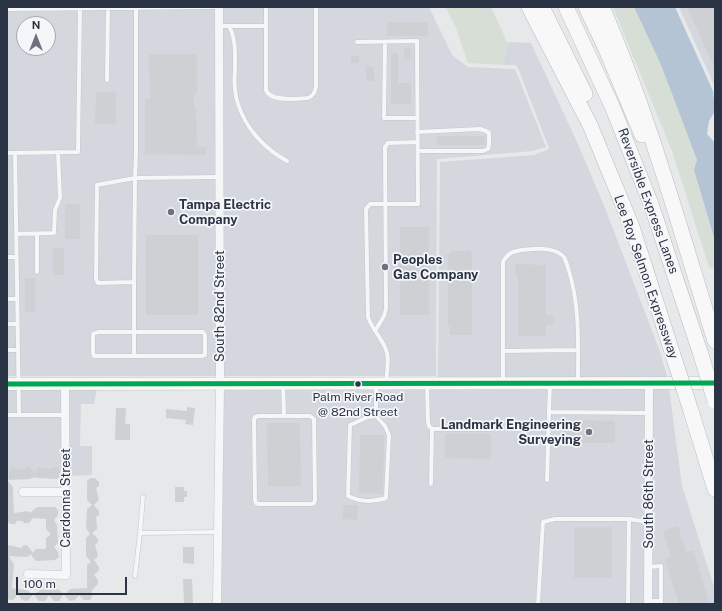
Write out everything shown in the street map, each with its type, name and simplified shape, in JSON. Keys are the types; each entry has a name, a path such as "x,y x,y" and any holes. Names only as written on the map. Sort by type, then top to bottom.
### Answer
{"highway":[{"name":"Lee Roy Selmon Expressway","path":"529,7 590,125 632,227 715,489"},
{"path":"542,7 576,74 606,143 626,192 632,227"},
{"name":"Reversible Express Lanes","path":"566,7 612,106 651,204 715,401"},
{"path":"586,7 606,48 645,142 653,158 661,167"},
{"path":"602,7 632,80 661,167 715,341"}],"street":[{"name":"South 82nd Street","path":"217,604 220,384 219,7"},
{"path":"13,384 715,383"},
{"name":"Cardonna Street","path":"28,574 66,575 66,384"},
{"name":"South 86th Street","path":"648,602 649,384"},
{"path":"23,492 66,492"}],"lane":[{"path":"7,9 214,7"},
{"path":"266,7 267,92 274,98 308,98 314,94 316,87 316,7"},
{"path":"7,152 78,152 80,8"},
{"path":"107,80 108,8"},
{"path":"134,356 136,8"},
{"path":"219,26 266,26"},
{"path":"229,26 233,33 235,43 235,84 238,105 246,122 258,139 274,154 287,161"},
{"path":"357,42 417,41 418,204 370,204 366,209 368,317 383,343 387,354 376,416"},
{"path":"385,42 384,118 417,118"},
{"path":"417,132 480,129 486,130 489,133 488,149 482,151 418,150"},
{"path":"375,331 384,316 386,309 385,147 388,143 418,142"},
{"path":"16,234 54,234 54,210 60,198 58,152"},
{"path":"15,153 16,299 17,350 19,363 13,384 19,415"},
{"path":"134,282 98,282 96,279 97,185 135,178 219,177"},
{"path":"37,234 37,272"},
{"path":"503,384 503,262 509,254 516,250 535,249 557,252 564,257 572,280 578,350 578,384"},
{"path":"7,257 16,256"},
{"path":"7,299 16,299"},
{"path":"7,324 17,324"},
{"path":"98,332 134,332 203,332 205,335 205,355 94,356 93,334 98,332"},
{"path":"7,350 17,350"},
{"path":"503,351 578,350"},
{"path":"283,384 284,416"},
{"path":"427,384 428,422 432,429 431,484"},
{"path":"547,480 550,384"},
{"path":"550,412 649,413"},
{"path":"7,415 66,415"},
{"path":"259,416 284,416 310,416 314,419 315,500 311,504 259,504 256,503 255,500 254,420 259,416"},
{"path":"376,416 385,426 389,435 386,498 378,501 356,500 348,496 350,425 368,417 376,416"},
{"path":"432,429 492,429"},
{"path":"135,576 143,497"},
{"path":"538,604 543,522 555,519 629,519 648,522"},
{"path":"628,604 629,519"},
{"path":"140,533 218,532"},
{"path":"648,566 660,566 661,602 648,602"}],"shaded area":[{"name":"Tampa Electric Company","path":"7,7 429,7 452,55 468,67 515,69 546,147 533,151 437,159 436,376 7,376"},
{"path":"444,7 491,7 508,44 503,65 468,63 456,28 446,8"},
{"path":"613,7 634,7 661,65 697,160 694,170 715,242 715,268 713,269 709,267 672,151"},
{"path":"679,7 715,7 715,87"},
{"path":"507,42 531,43 577,142 605,208 659,349 668,379 438,378 440,162 534,155 549,148 518,68 515,65 503,65 508,44"},
{"path":"7,388 62,388 62,477 7,479"},
{"path":"69,388 97,388 94,404 81,404 80,446 92,446 92,475 69,476"},
{"path":"224,388 645,388 644,604 221,604"},
{"path":"653,388 669,388 682,486 715,590 715,604 652,604"}],"water":[{"path":"634,7 675,7 713,91 715,111 709,121 707,134 715,143 715,241 694,170 697,160 661,65"}],"building":[{"path":"687,7 715,7 715,69"},
{"path":"387,22 428,22 428,36 389,36 387,35"},
{"path":"404,48 411,48 410,59 404,59"},
{"path":"391,53 398,53 398,83 411,83 411,104 391,104"},
{"path":"149,54 197,54 197,94 194,94 194,109 196,109 197,147 206,147 206,155 145,154 145,99 150,99"},
{"path":"351,56 359,56 359,63 351,63"},
{"path":"366,66 374,67 374,81 367,81"},
{"path":"96,92 116,92 116,124 95,124"},
{"path":"437,136 485,136 485,145 437,145"},
{"path":"65,204 80,204 80,239 65,239"},
{"path":"400,227 429,227 429,315 400,315 400,270 398,270 398,261 400,261"},
{"path":"146,235 198,235 198,315 146,315"},
{"path":"53,247 64,248 64,275 53,275"},
{"path":"450,251 471,251 472,254 472,335 450,335 450,326 448,326 448,254 450,254"},
{"path":"516,264 546,265 546,315 554,315 553,325 546,325 545,336 518,336 518,275 515,275"},
{"path":"25,278 35,278 35,312 25,312"},
{"path":"187,407 195,408 193,425 185,424 186,420 166,418 166,409 187,411"},
{"path":"116,408 126,408 125,424 130,424 130,440 115,440"},
{"path":"564,420 615,421 615,443 564,443"},
{"path":"267,423 300,423 301,486 268,486"},
{"path":"445,434 491,434 491,459 445,458"},
{"path":"360,435 384,435 383,494 359,493"},
{"path":"26,467 30,467 34,472 39,467 51,469 58,467 60,470 60,477 57,479 38,478 35,475 30,479 9,480 9,472 12,468 24,470"},
{"path":"90,478 95,478 99,482 99,486 96,488 99,500 94,505 99,511 99,515 96,517 97,529 92,533 98,539 98,542 95,545 98,556 94,560 99,567 99,570 94,575 98,580 98,584 92,590 90,600 84,600 79,595 75,600 70,601 64,595 70,589 87,588 87,565 91,562 86,556 86,538 90,534 86,528 87,509 92,505 87,500 87,481"},
{"path":"7,480 13,487 14,513 28,511 30,513 37,507 55,507 58,510 58,515 54,520 57,525 58,543 54,547 58,552 59,557 55,560 36,561 31,555 36,549 46,549 46,538 51,534 46,529 46,519 33,518 29,523 17,521 15,524 10,524 7,521"},
{"path":"175,487 184,487 184,491 187,491 187,497 184,497 184,502 175,502"},
{"path":"344,505 358,505 357,520 342,519"},
{"path":"678,526 686,552 693,550 708,599 708,604 679,604 665,559 671,557 663,531"},
{"path":"574,527 612,527 612,578 574,578"},
{"path":"9,545 21,548 24,545 28,546 33,553 27,557 9,556 14,565 12,588 27,590 33,595 27,601 22,600 18,594 13,600 7,599 7,547"},
{"path":"183,547 194,547 194,564 183,563"},
{"path":"183,579 192,579 193,603 184,604"},
{"path":"58,589 64,594 59,601 54,601 49,595 45,601 39,601 34,595 40,590"}],"transit line":[{"path":"7,384 715,383"}],"place":[{"name":"Tampa Electric Company","path":"171,212"},
{"name":"Peoples Gas Company","path":"385,267"},
{"name":"Palm River Road @ 82nd Street","path":"358,384"},
{"name":"Landmark Engineering Surveying","path":"589,432"}]}
